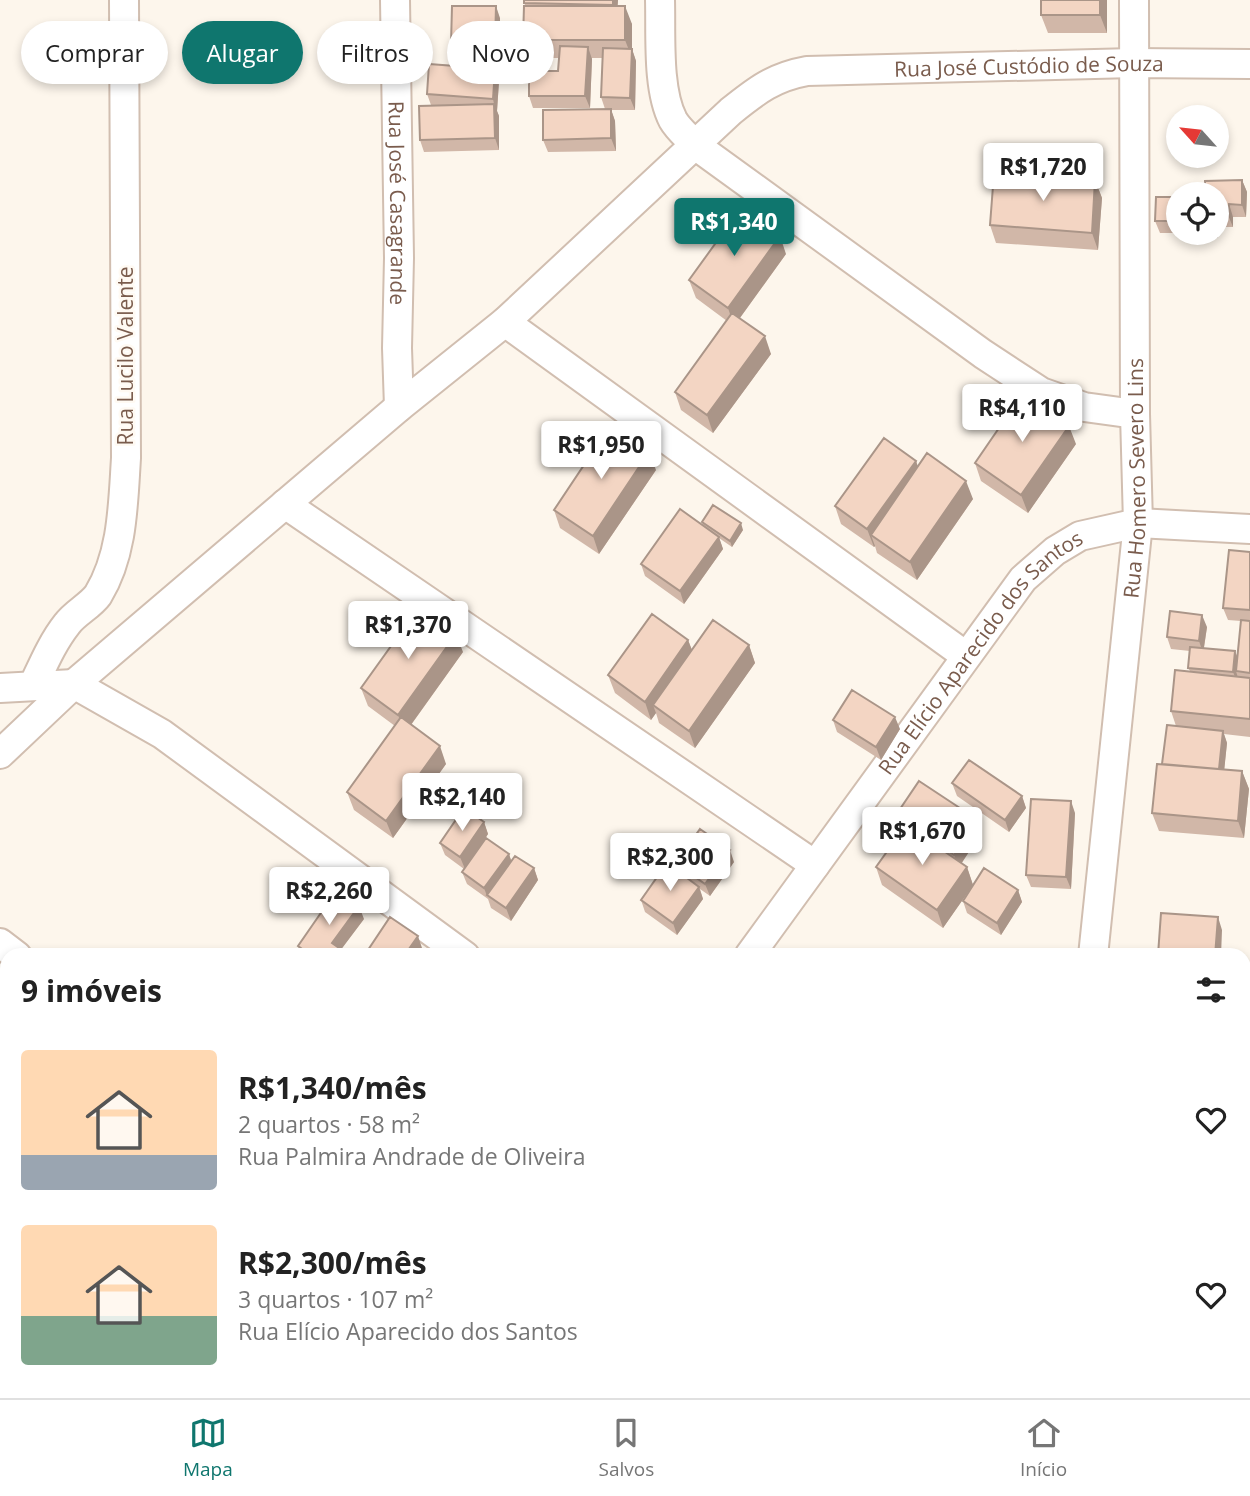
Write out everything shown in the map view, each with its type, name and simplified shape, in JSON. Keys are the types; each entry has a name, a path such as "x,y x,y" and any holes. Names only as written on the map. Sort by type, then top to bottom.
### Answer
{"street":[{"name":"Rua Lucilo Valente","path":"33,686 49,651 68,623 97,597 111,568 121,527 126,458 124,0"},
{"name":"Rua José Casagrande","path":"395,0 400,258 397,348 399,408"},
{"path":"660,0 662,65 667,106 675,123 695,145 983,354 1041,392 1084,407 1135,414"},
{"name":"Rua Homero Severo Lins","path":"1094,948 1138,523 1135,414 1134,0"},
{"name":"Rua José Custódio de Souza","path":"0,754 74,684 505,321 731,111 763,86 785,75 807,71 1135,63 1250,64"},
{"path":"505,321 966,656"},
{"path":"285,504 815,865"},
{"name":"Rua Elício Aparecido dos Santos","path":"755,948 1023,579 1055,551 1080,536 1138,523 1250,529"},
{"path":"0,688 74,684 162,734 455,948"}],"building":[{"path":"524,0 613,0 613,5 524,3"},
{"path":"1041,0 1100,0 1100,15 1041,15"},
{"path":"452,6 496,6 496,21 452,21"},
{"path":"524,6 625,6 625,40 554,40 554,21 524,21"},
{"path":"560,46 588,47 585,96 529,96 529,84 554,84 554,71 558,71"},
{"path":"603,48 632,49 630,98 601,97"},
{"path":"433,64 447,65 447,84 494,84 493,99 427,94 428,84 433,84"},
{"path":"494,104 495,138 420,140 419,106"},
{"path":"611,109 611,138 543,140 543,110"},
{"path":"994,173 1095,180 1092,233 990,225"},
{"path":"1242,180 1242,205 1229,204 1229,182 1205,181"},
{"path":"1156,197 1166,197 1166,221 1155,221"},
{"path":"741,208 780,236 728,308 689,280"},
{"path":"732,313 765,336 707,415 675,392"},
{"path":"1023,393 1069,426 1021,495 975,463"},
{"path":"610,426 649,452 593,536 554,510"},
{"path":"884,438 916,461 867,529 835,506"},
{"path":"927,453 966,481 910,562 871,535"},
{"path":"713,505 741,523 730,541 702,522"},
{"path":"680,509 719,537 680,591 641,564"},
{"path":"1229,550 1250,552 1250,610 1223,608"},
{"path":"419,607 456,634 398,715 361,688"},
{"path":"1170,611 1202,615 1199,641 1167,637"},
{"path":"652,614 688,640 645,702 608,675"},
{"path":"713,620 749,645 689,731 653,705"},
{"path":"1241,620 1250,621 1250,673 1236,671"},
{"path":"1190,647 1235,651 1233,672 1188,668"},
{"path":"1175,670 1250,678 1250,719 1171,711"},
{"path":"852,690 895,717 876,747 833,720"},
{"path":"401,717 440,746 386,821 347,792"},
{"path":"1167,725 1223,731 1219,769 1162,764"},
{"path":"969,760 1022,796 1005,820 952,783"},
{"path":"1157,764 1242,771 1238,821 1152,813"},
{"path":"919,781 978,820 954,855 896,815"},
{"path":"1031,799 1071,801 1066,877 1026,875"},
{"path":"464,808 484,822 460,857 440,843"},
{"path":"906,825 967,867 937,910 876,867"},
{"path":"700,829 730,850 705,884 676,863"},
{"path":"486,838 509,854 484,888 462,872"},
{"path":"515,856 534,868 506,908 487,895"},
{"path":"667,863 699,887 673,923 641,900"},
{"path":"984,868 1018,890 997,923 963,901"},
{"path":"336,891 359,906 332,943 339,948 298,946"},
{"path":"1161,913 1218,917 1216,948 1158,948"},
{"path":"390,917 418,936 410,948 369,948"}]}
